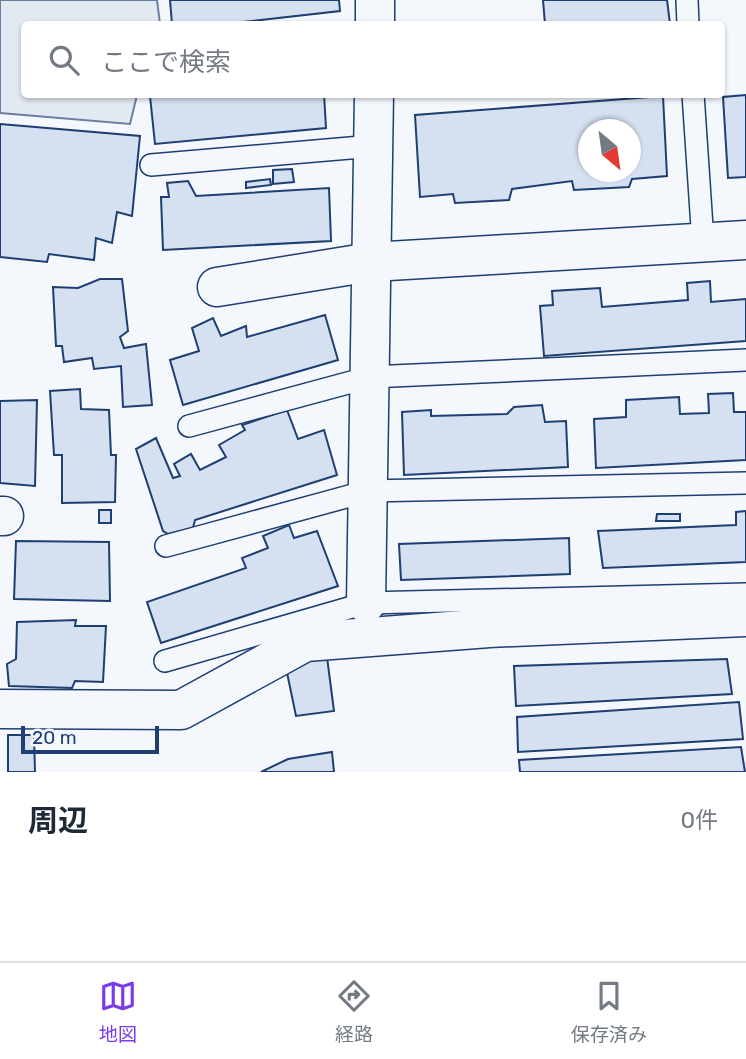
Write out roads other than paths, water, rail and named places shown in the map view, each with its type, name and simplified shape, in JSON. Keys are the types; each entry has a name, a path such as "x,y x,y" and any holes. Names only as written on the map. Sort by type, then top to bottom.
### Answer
{"street":[{"path":"375,0 375,21"},
{"path":"366,603 374,98"},
{"path":"217,287 371,262 746,240"},
{"path":"0,709 181,710 304,642 489,628 746,617"},
{"path":"145,708 298,623"}],"lane":[{"path":"687,0 688,21"},
{"path":"693,98 703,242"},
{"path":"151,165 373,146"},
{"path":"189,426 370,377 746,360"},
{"path":"166,546 368,491 746,483"},
{"path":"165,660 366,603 746,594"}]}
